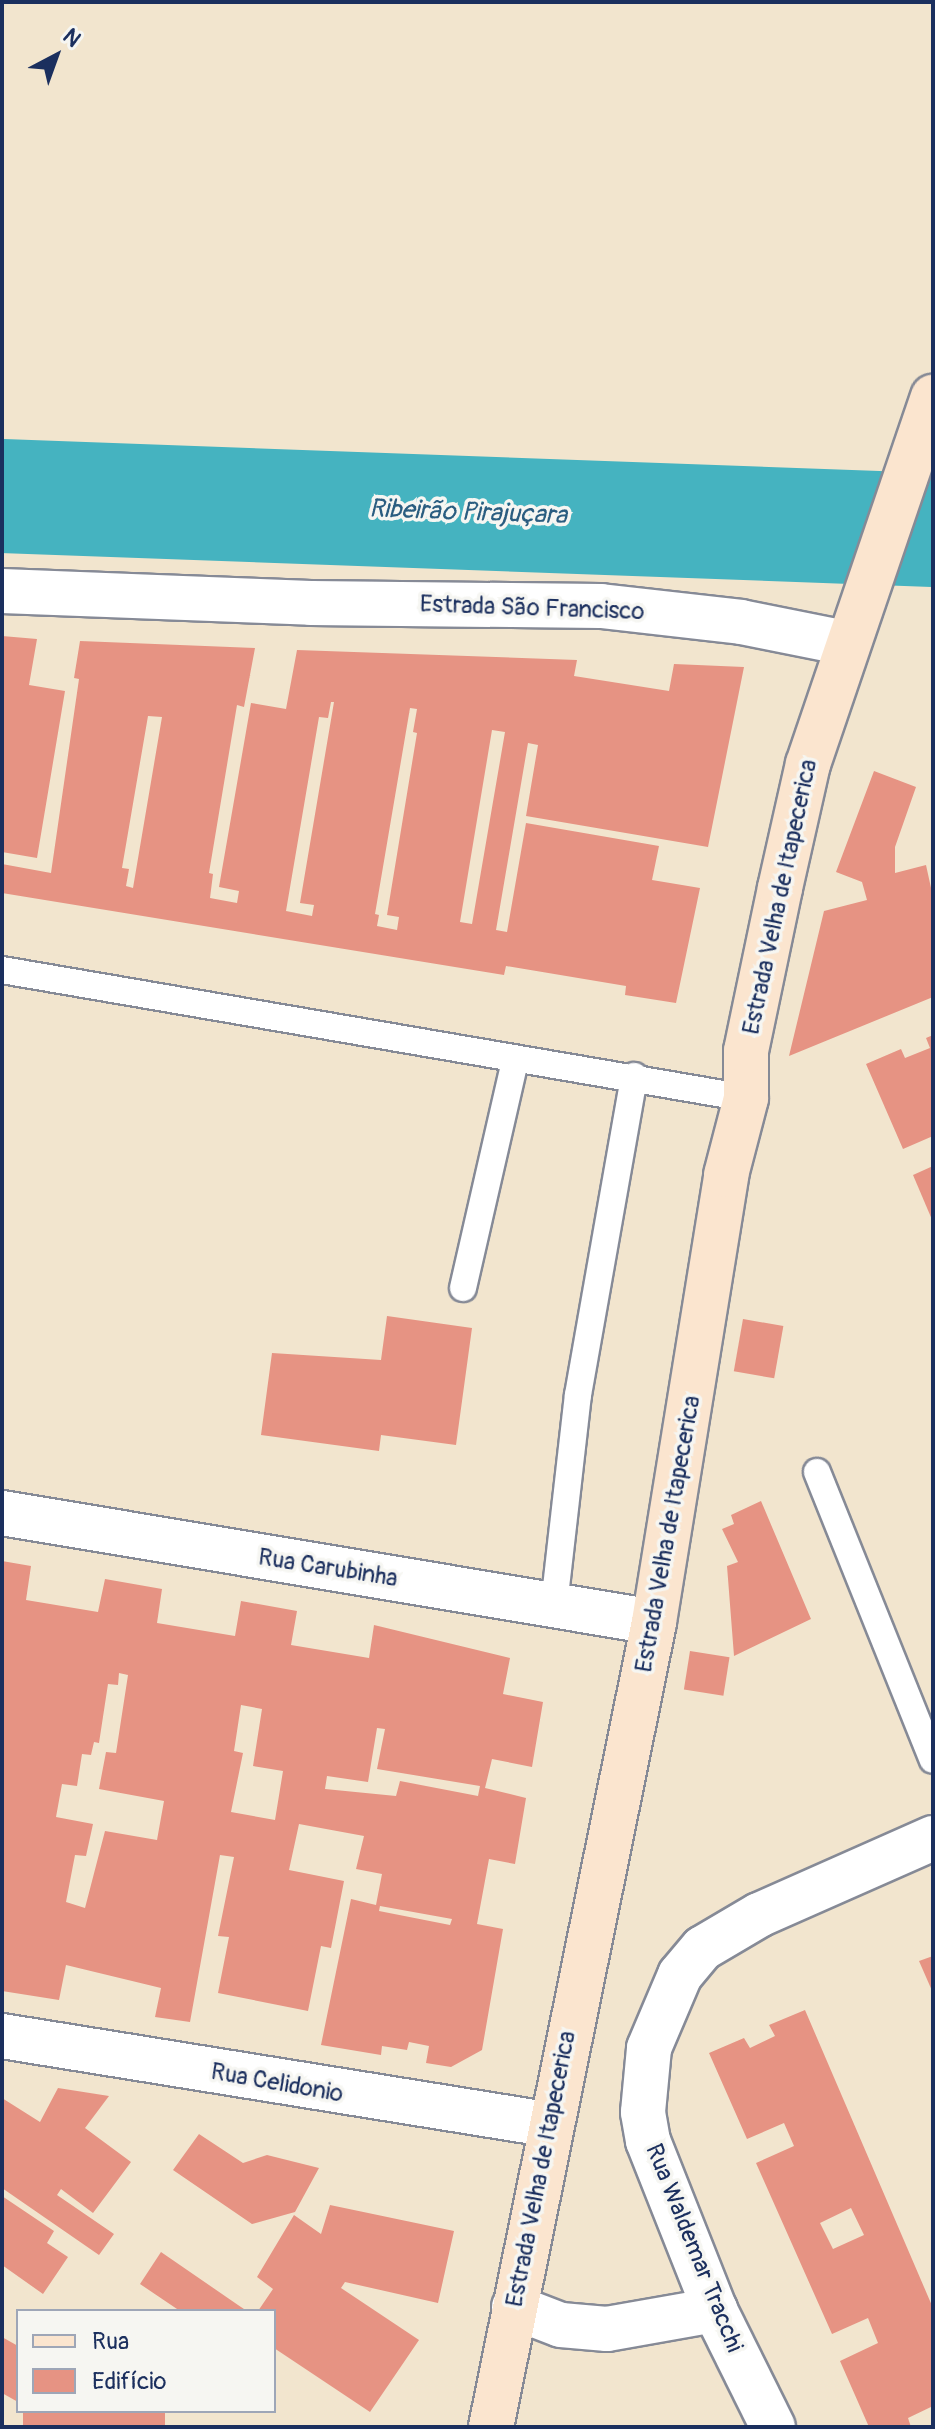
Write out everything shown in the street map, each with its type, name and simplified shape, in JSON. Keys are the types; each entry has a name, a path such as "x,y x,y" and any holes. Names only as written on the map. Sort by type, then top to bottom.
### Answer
{"main road":[{"path":"846,643 933,397"},
{"name":"Estrada Velha de Itapecerica","path":"491,2427 654,1622 726,1175 746,1098 746,1051 808,764 846,643"}],"street":[{"name":"Estrada São Francisco","path":"2,591 311,603 601,606 741,622 846,643"},
{"name":"Rua Carubinha","path":"2,1513 654,1622"},
{"name":"Rua Waldemar Tracchi","path":"773,2427 715,2310 645,2126 649,2048 662,2009 680,1975 727,1931 933,1838"},
{"name":"Rua Celidonio","path":"2,2036 552,2125"},
{"path":"514,2307 561,2325 607,2329 715,2310"}],"lane":[{"path":"2,970 515,1061 634,1076 746,1098"},
{"path":"463,1288 515,1061"},
{"path":"554,1605 578,1395 634,1076"},
{"path":"817,1472 933,1760"}],"building":[{"path":"2,636 37,639 29,685 65,691 37,858 2,852"},
{"path":"80,641 255,648 244,707 237,705 209,873 213,874 210,898 237,903 239,891 219,887 251,703 286,709 297,650 577,660 574,676 669,691 674,664 744,667 708,847 526,816 538,745 528,743 496,930 507,932 526,823 659,846 652,880 700,888 676,1003 625,995 626,986 506,966 504,975 2,893 2,864 51,873 79,679 74,678","holes":["331,702 334,702 300,903 314,905 312,916 286,911 319,717 328,718","410,708 417,709 413,732 417,733 387,915 399,917 397,930 377,926 379,915 375,914","148,716 162,717 133,888 126,886 129,869 122,868","492,730 505,732 472,924 460,922"]},
{"path":"874,771 916,787 895,847 895,873 926,865 933,897 933,997 789,1056 824,911 867,900 862,882 836,872"},
{"path":"933,1035 933,1136 903,1149 866,1064 901,1049 905,1058 930,1048 926,1038"},
{"path":"933,1166 933,1222 913,1175"},
{"path":"387,1316 472,1328 456,1445 381,1435 379,1451 261,1435 272,1353 381,1360"},
{"path":"743,1319 783,1326 774,1378 734,1371"},
{"path":"761,1501 811,1619 734,1656 727,1566 738,1562 722,1529 734,1524 731,1515"},
{"path":"2,1561 31,1566 26,1600 98,1612 105,1579 162,1589 157,1623 235,1636 241,1601 297,1611 291,1645 369,1658 374,1625 510,1658 503,1694 543,1702 532,1767 492,1759 485,1788 526,1798 515,1864 489,1859 477,1924 503,1929 482,2050 451,2067 426,2063 429,2046 409,2042 407,2050 382,2046 381,2055 321,2045 351,1899 376,1905 382,1874 356,1869 364,1836 299,1824 289,1870 344,1881 331,1948 321,1946 308,2011 218,1993 229,1937 218,1936 234,1857 220,1855 190,2022 155,2017 161,1988 66,1965 59,2000 2,1991","holes":["119,1673 128,1675 116,1753 106,1752 99,1789 164,1801 157,1840 105,1831 85,1908 66,1902 75,1855 86,1856 93,1824 56,1817 62,1784 77,1786 82,1754 91,1755 94,1742 99,1743 108,1684 118,1685","241,1705 262,1709 253,1766 283,1771 275,1820 231,1812 243,1753 234,1751","377,1728 385,1729 377,1769 480,1786 478,1796 400,1781 396,1796 325,1789 327,1776 368,1782","380,1906 452,1919 450,1925 379,1911"]},
{"path":"690,1651 730,1657 723,1696 684,1690"},
{"path":"933,1956 933,1993 919,1961"},
{"path":"805,2010 933,2308 933,2406 908,2418 911,2427 869,2427 840,2361 878,2343 868,2318 832,2334 756,2163 794,2146 784,2123 747,2139 709,2053 744,2038 750,2048 775,2036 769,2025","holes":["851,2208 864,2235 833,2249 820,2223"]},
{"path":"58,2088 109,2096 85,2128 131,2162 93,2213 61,2189 57,2195 114,2234 99,2255 2,2188 2,2098 40,2122"},
{"path":"199,2134 243,2163 267,2155 319,2168 295,2212 252,2224 173,2170"},
{"path":"2,2196 54,2231 47,2243 68,2257 43,2294 2,2265"},
{"path":"330,2205 454,2231 438,2303 345,2282 341,2288 419,2340 370,2412 276,2349 276,2309 259,2309 273,2289 257,2277 294,2215 321,2234"},
{"path":"161,2252 244,2309 177,2309 140,2284"},
{"path":"2,2337 16,2345 16,2401 2,2393"},
{"path":"23,2413 165,2413 165,2427 23,2427"}],"waterway":[{"name":"Ribeirão Pirajuçara","path":"2,496 933,530"}]}
